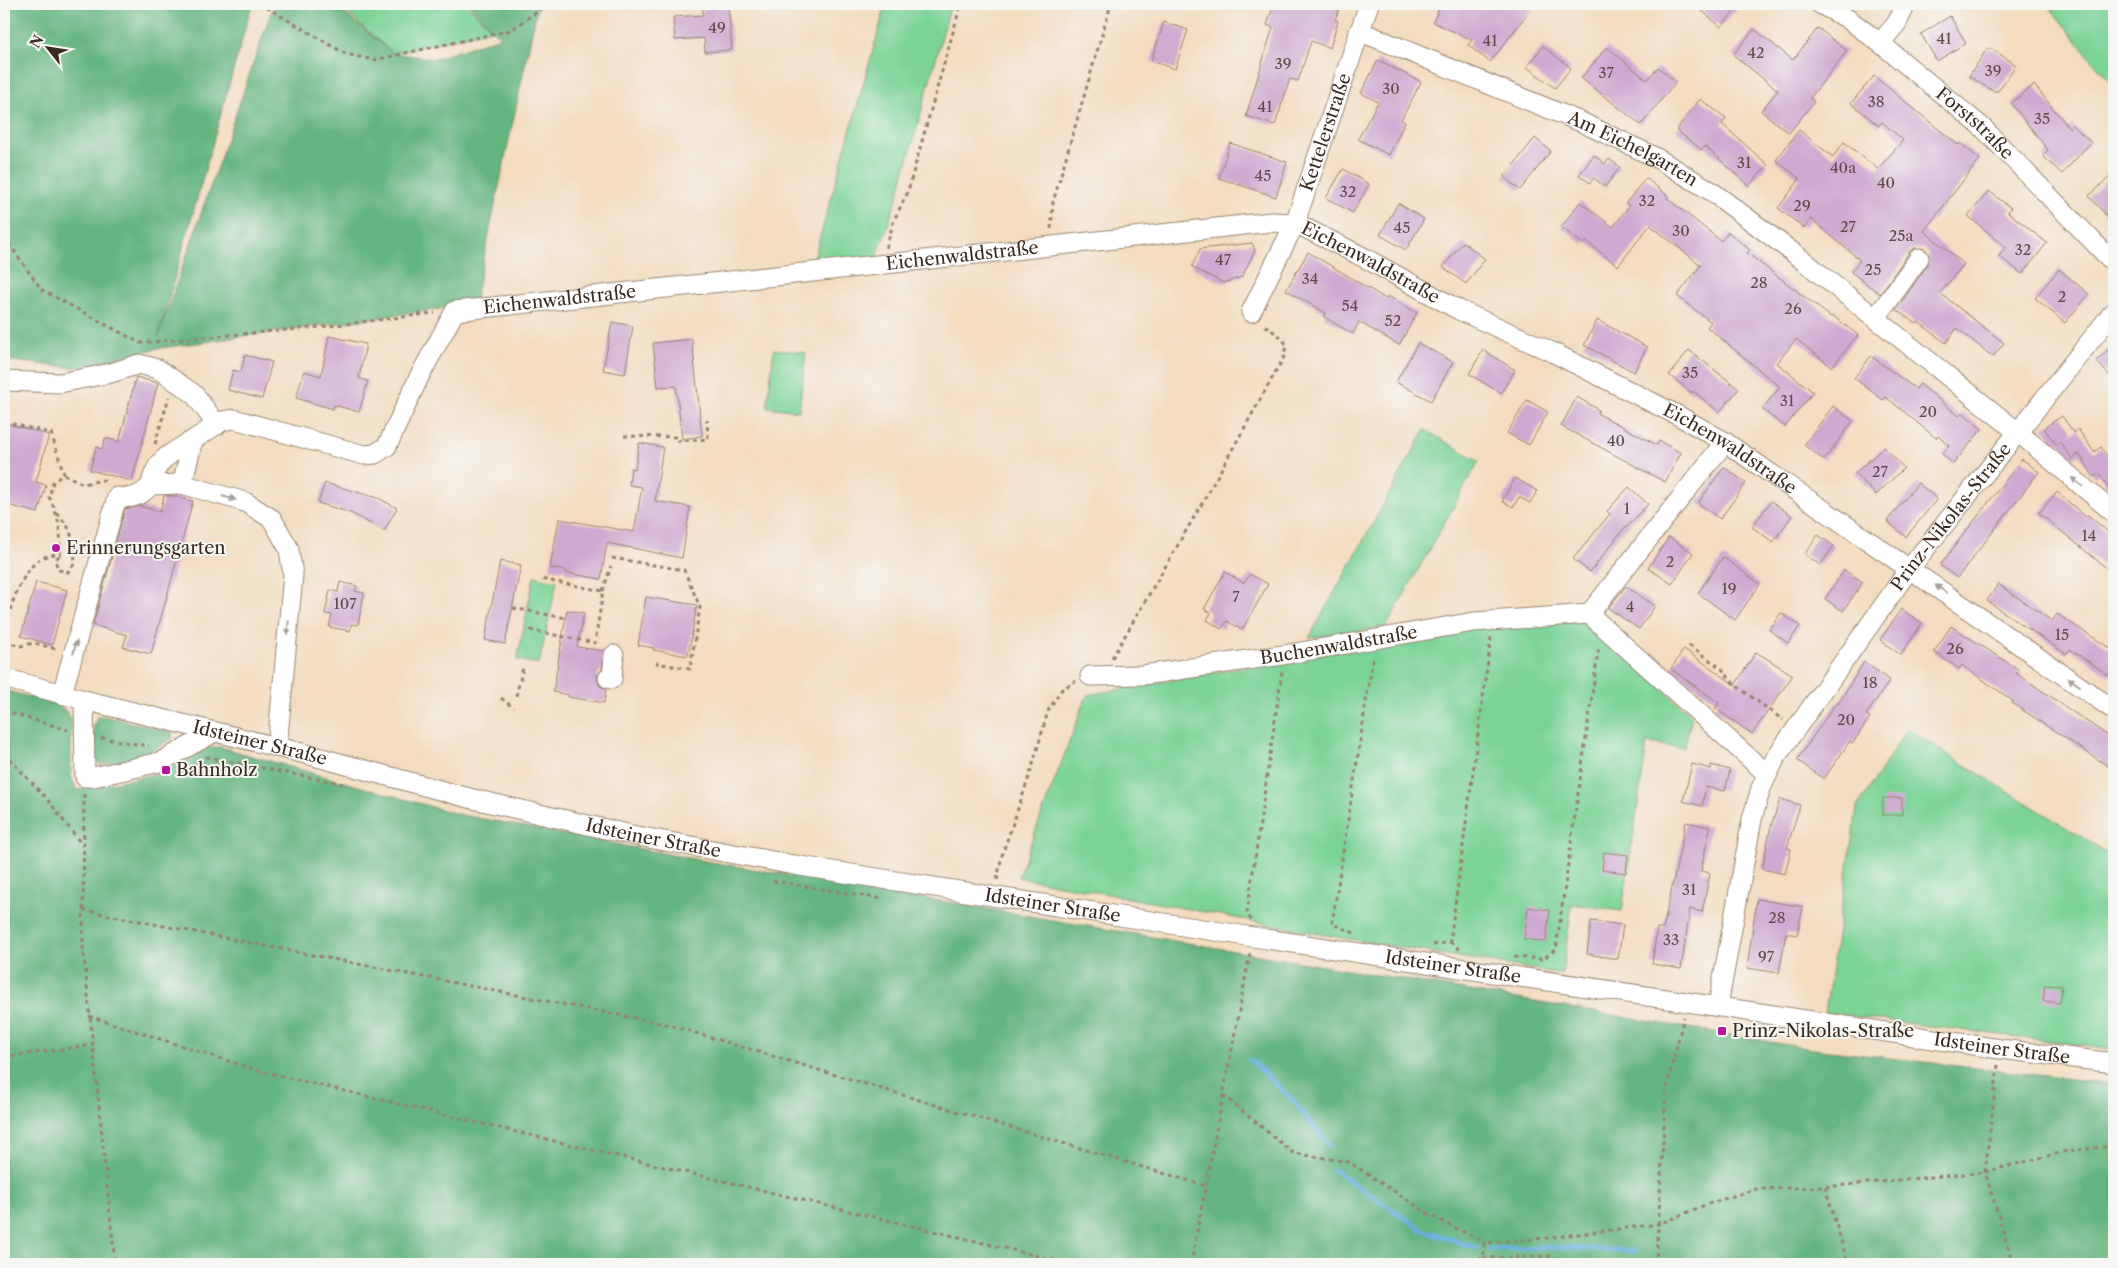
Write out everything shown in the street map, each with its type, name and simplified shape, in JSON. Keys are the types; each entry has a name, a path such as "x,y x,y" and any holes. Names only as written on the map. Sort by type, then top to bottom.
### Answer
{"street":[{"name":"Kettelerstraße","path":"1251,312 1295,223 1369,4"},
{"name":"Forststraße","path":"1820,4 1848,19 1880,43 1982,127 2114,263"},
{"path":"1880,43 1897,23 1906,4"},
{"name":"Am Eichelgarten","path":"1360,31 1581,122 1655,157 1711,191 1876,318 2114,513"},
{"name":"Eichenwaldstraße","path":"455,311 1271,222 1295,223 1365,258 1459,310 1554,353 1680,416 1725,442 2114,710"},
{"path":"1876,318 1919,258"},
{"path":"62,694 117,497 132,498 144,493 162,459 226,420 234,419 364,455 375,454 387,446 419,377 455,311"},
{"name":"Prinz-Nikolas-Straße","path":"1718,1006 1752,820 1767,774 1795,729 1910,568 2114,311"},
{"path":"4,381 60,383 111,373 139,364 158,370 194,394 217,425"},
{"path":"182,484 193,440"},
{"path":"1725,442 1595,619 1767,774"},
{"path":"152,479 182,484 244,502 272,519 289,549 293,575 277,747"},
{"name":"Buchenwaldstraße","path":"1090,676 1143,675 1283,655 1474,622 1493,620 1595,619"},
{"path":"608,678 612,679 614,655"},
{"name":"Idsteiner Straße","path":"4,678 469,798 632,835 794,865 1253,937 2000,1049 2114,1062"},
{"path":"84,700 84,777 94,777 160,762 216,732"}],"path":[{"path":"251,4 264,6 346,54 374,60 511,30 548,4"},
{"path":"880,265 894,220 907,194 961,4"},
{"path":"1049,247 1053,202 1111,4"},
{"path":"4,238 42,290 140,343 320,327 455,311"},
{"path":"994,896 1002,855 1032,771 1048,711 1062,689 1100,671 1113,657 1284,357 1286,344 1281,337 1270,328 1250,318 1251,312"},
{"path":"152,479 153,450 169,394"},
{"path":"624,436 675,437 676,441 708,439 707,420"},
{"path":"4,422 51,434 64,474 83,484 104,480 117,486 117,497"},
{"path":"56,510 62,540 60,554 55,561 59,570 68,572 74,563 73,540 68,527 49,496 54,482 64,474"},
{"path":"60,554 49,554 34,564 21,580 6,627 6,636 10,644 20,646 34,643 58,649 60,642"},
{"path":"612,558 684,570 700,607 690,669 656,663"},
{"path":"530,630 595,643 603,591 611,566"},
{"path":"540,579 603,591"},
{"path":"513,608 566,618"},
{"path":"1513,957 1543,959 1556,949 1595,619"},
{"path":"1450,942 1493,620"},
{"path":"1357,934 1332,924 1376,639"},
{"path":"1689,645 1722,669 1734,684 1795,729"},
{"path":"1247,913 1283,668 1283,655"},
{"path":"516,696 522,668"},
{"path":"501,698 514,708"},
{"path":"4,711 85,735 152,747"},
{"path":"4,754 48,800 83,846"},
{"path":"84,777 83,946 115,1264"},
{"path":"83,910 669,1025 1206,1186"},
{"path":"1191,1264 1253,937"},
{"path":"1428,946 1450,942 1464,953"},
{"path":"1656,1264 1666,1089 1688,1002"},
{"path":"89,1016 256,1070 1072,1264"},
{"path":"4,1057 92,1045"},
{"path":"2000,1049 1985,1172 2013,1264"},
{"path":"1223,1095 1293,1153 1349,1162 1432,1216 1485,1243 1547,1238 1659,1224 1710,1203 1756,1189 1825,1187 1985,1172 2067,1151 2114,1146"},
{"path":"1825,1187 1848,1264"},
{"path":"1483,1258 1485,1243"},
{"path":"1463,1264 1483,1258 1549,1256 1572,1264"}],"green space":[{"path":"4,4 256,4 250,11 158,337 274,4 333,4 393,53 435,59 500,37 468,4 538,4 474,304 154,349 75,368 4,360"},
{"path":"337,4 466,4 492,30 393,53"},
{"path":"886,4 951,4 897,199 876,259 811,269"},
{"path":"2047,4 2114,4 2114,87 2113,86"},
{"path":"774,349 806,353 799,411 767,407"},
{"path":"1425,430 1479,461 1386,627 1309,638"},
{"path":"534,576 557,581 539,664 517,660"},
{"path":"1589,621 1692,716 1684,748 1647,743 1622,911 1572,904 1562,974 1337,937 1018,877 1087,695 1478,626"},
{"path":"4,690 58,705 66,711 71,718 71,777 77,790 161,773 208,748 220,747 457,814 699,860 1812,1049 2114,1084 2114,1264 4,1264"},
{"path":"104,716 172,732 173,738 139,758 100,765 94,759 94,725 97,717"},
{"path":"1907,729 2114,857 2114,1049 1825,1013 1857,808"}],"building":[{"path":"702,4 728,4 732,50 705,52 704,38 675,40 673,17 703,15"},
{"path":"1274,4 1341,4 1335,20 1338,21 1330,48 1311,41 1298,81 1290,79 1275,125 1246,116 1273,27 1267,25"},
{"path":"1441,4 1535,4 1490,62 1468,45 1472,40 1433,22"},
{"path":"1694,4 1741,4 1721,27"},
{"path":"1950,16 1966,43 1937,61 1921,34"},
{"path":"1164,22 1188,30 1175,69 1151,61"},
{"path":"1818,28 1847,51 1810,98 1814,102 1789,133 1761,111 1778,90 1733,55 1754,29 1793,60"},
{"path":"1543,46 1571,68 1555,88 1527,67"},
{"path":"1607,47 1647,80 1658,67 1676,82 1641,125 1581,78"},
{"path":"1987,49 1992,49 2016,65 1998,91 1993,91 1969,76"},
{"path":"1378,60 1421,82 1401,120 1405,122 1389,155 1358,139 1378,102 1361,93"},
{"path":"1874,76 1958,145 1960,143 1980,159 1924,231 1964,264 1940,293 2004,343 1993,357 1957,328 1946,343 1918,322 1917,324 1896,310 1928,264 1929,254 1925,249 1915,248 1910,251 1880,294 1851,272 1860,260 1811,219 1804,228 1778,208 1800,179 1776,160 1799,130 1833,157 1844,142 1878,169 1903,140 1882,122 1879,126 1851,103"},
{"path":"2034,85 2069,128 2072,125 2091,142 2062,174 2043,156 2048,150 2011,103"},
{"path":"1700,99 1726,118 1722,124 1768,165 1749,186 1705,146 1702,150 1676,130"},
{"path":"1535,138 1551,151 1520,190 1504,177"},
{"path":"1230,143 1287,162 1276,197 1219,178"},
{"path":"1594,155 1605,164 1609,159 1620,167 1605,187 1594,178 1590,183 1579,175"},
{"path":"1343,169 1369,184 1353,213 1326,198"},
{"path":"2114,173 2114,224 2089,196"},
{"path":"1646,178 1668,196 1667,198 1721,241 1728,232 1750,250 1747,253 1831,317 1833,316 1858,335 1832,367 1796,339 1777,363 1813,392 1785,427 1762,409 1780,387 1707,327 1711,322 1677,296 1701,265 1650,225 1618,266 1586,241 1583,244 1561,227 1580,202 1613,227 1629,206 1626,203"},
{"path":"1989,191 2011,208 2008,212 2047,243 2022,274 1999,256 2006,247 1968,216"},
{"path":"1398,203 1424,219 1406,250 1380,235"},
{"path":"1463,242 1485,259 1466,284 1443,267"},
{"path":"1252,243 1255,250 1242,277 1223,283 1192,267 1200,249"},
{"path":"1308,252 1386,299 1388,296 1417,313 1399,345 1359,322 1353,334 1324,317 1326,313 1286,290"},
{"path":"2059,269 2089,294 2065,323 2035,298"},
{"path":"1597,320 1647,347 1634,372 1584,345"},
{"path":"612,322 633,326 625,374 603,370"},
{"path":"329,336 366,344 359,378 368,381 359,412 334,405 333,409 296,398 304,371 321,376"},
{"path":"692,339 702,436 682,439 676,386 658,387 653,343"},
{"path":"1418,343 1453,362 1431,401 1396,382"},
{"path":"2114,344 2114,380 2096,361"},
{"path":"1483,350 1515,370 1501,393 1469,374"},
{"path":"1689,350 1739,389 1719,412 1669,375"},
{"path":"245,355 272,362 262,399 228,390 233,370 241,372"},
{"path":"1871,356 1916,389 1920,384 1959,416 1962,412 1982,429 1953,464 1942,454 1949,446 1938,436 1936,438 1886,397 1883,400 1854,378"},
{"path":"136,377 158,383 132,481 90,470 96,447 102,449 105,438 119,442"},
{"path":"1577,397 1599,410 1597,413 1657,445 1659,441 1681,453 1665,482 1561,426"},
{"path":"1527,400 1548,412 1529,445 1507,433"},
{"path":"1833,406 1853,421 1824,460 1804,445"},
{"path":"2062,416 2074,433 2078,429 2094,452 2101,447 2114,467 2114,496 2099,474 2094,477 2079,454 2072,459 2060,442 2056,445 2044,428"},
{"path":"4,423 49,435 36,482 46,485 38,513 4,504"},
{"path":"639,443 663,447 655,501 690,507 682,558 607,543 601,579 566,573 566,570 550,568 559,519 634,532 642,487 629,485 631,468 635,469"},
{"path":"1884,447 1904,468 1876,495 1855,473"},
{"path":"2022,459 2039,472 1957,578 1940,565"},
{"path":"1724,467 1746,483 1720,519 1698,503"},
{"path":"1515,478 1537,491 1530,503 1519,497 1513,507 1502,501"},
{"path":"325,483 378,498 397,508 384,531 351,513 318,503"},
{"path":"1918,483 1937,499 1906,537 1887,521"},
{"path":"1629,487 1648,504 1625,527 1590,572 1573,559 1610,514 1607,511"},
{"path":"2057,492 2086,517 2088,515 2114,537 2114,574 2039,513"},
{"path":"164,496 173,496 193,501 151,654 123,647 127,635 93,625 125,509 140,506 160,512"},
{"path":"1771,501 1792,516 1773,542 1752,527"},
{"path":"1818,535 1834,546 1820,565 1805,554"},
{"path":"1669,537 1693,553 1672,584 1648,568"},
{"path":"1723,557 1760,584 1735,620 1698,593"},
{"path":"500,561 521,565 505,644 485,640"},
{"path":"1844,570 1863,582 1843,611 1825,599"},
{"path":"1225,572 1244,583 1250,574 1268,584 1242,630 1227,621 1222,629 1207,620 1211,613 1204,609"},
{"path":"36,582 67,590 52,645 21,636"},
{"path":"340,582 357,586 355,591 364,593 358,625 351,624 350,631 329,627 332,615 325,614 330,590 338,592"},
{"path":"1998,584 2052,621 2057,614 2114,651 2114,670 2110,676 2070,649 2066,654 1987,601"},
{"path":"1626,586 1655,606 1639,629 1608,608"},
{"path":"646,597 697,605 688,656 653,650 654,648 638,645"},
{"path":"1901,609 1922,623 1901,655 1880,640"},
{"path":"567,610 584,613 577,647 604,651 602,669 597,676 600,686 606,689 604,703 568,697 569,695 553,692"},
{"path":"1781,613 1800,626 1788,643 1769,630"},
{"path":"1951,626 2019,670 2016,673 2114,740 2114,770 2012,703 2013,701 1962,665 1959,669 1934,652"},
{"path":"1684,649 1735,685 1756,652 1793,675 1752,734 1715,708 1719,703 1671,669"},
{"path":"1864,662 1890,680 1866,715 1870,717 1853,743 1850,741 1824,779 1797,760 1836,703 1838,704"},
{"path":"1692,764 1711,769 1711,765 1730,770 1725,791 1706,787 1702,806 1683,801"},
{"path":"1883,798 1902,798 1902,815 1883,815"},
{"path":"1780,799 1800,805 1787,848 1791,849 1785,874 1762,869 1770,830"},
{"path":"1686,822 1710,827 1701,871 1710,873 1702,912 1690,909 1681,969 1652,964 1657,928 1663,929"},
{"path":"1604,852 1628,855 1626,873 1602,870"},
{"path":"1757,899 1803,907 1797,935 1786,933 1779,973 1747,968"},
{"path":"1528,907 1550,910 1546,942 1524,939"},
{"path":"1591,921 1623,925 1618,959 1587,954"},
{"path":"2045,985 2062,986 2060,1003 2043,1001"}],"waterway":[{"path":"1250,1060 1291,1098 1330,1146"},
{"path":"1334,1170 1423,1230 1478,1248"},
{"path":"1490,1249 1546,1247 1635,1251"}],"place":[{"name":"Erinnerungsgarten","path":"56,548"},
{"name":"Bahnholz","path":"166,770"},
{"name":"Prinz-Nikolas-Straße","path":"1722,1031"}]}
